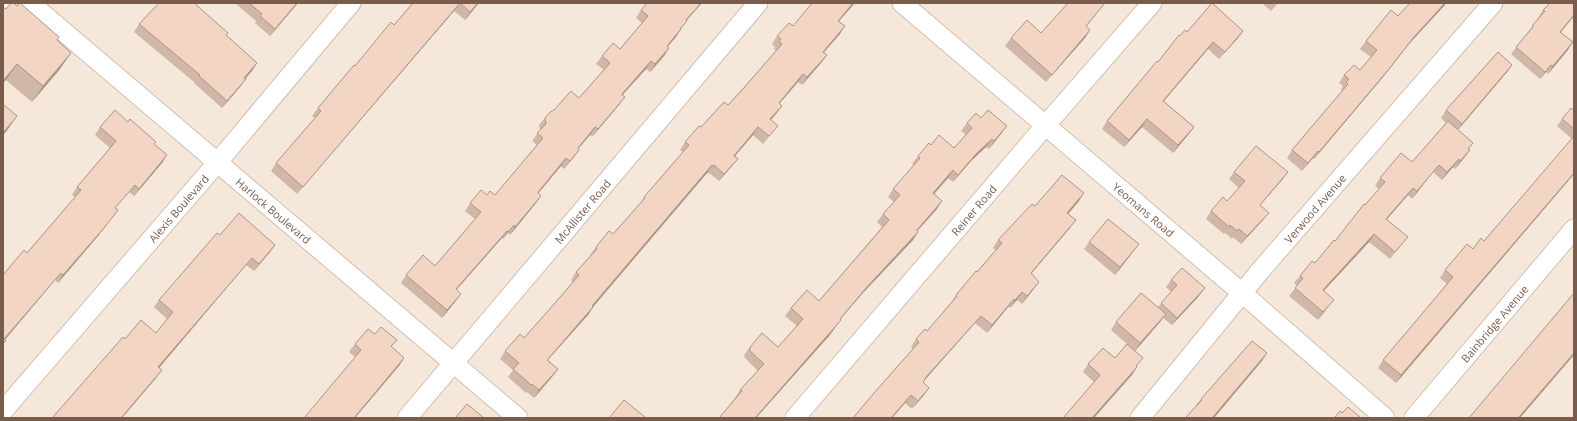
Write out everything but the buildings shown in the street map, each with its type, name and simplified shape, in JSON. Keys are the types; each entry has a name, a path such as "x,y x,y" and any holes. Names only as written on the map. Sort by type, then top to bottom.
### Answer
{"street":[{"name":"Harlock Boulevard","path":"30,3 216,163 518,418"},
{"name":"Alexis Boulevard","path":"3,411 351,3"},
{"name":"McAllister Road","path":"407,418 758,3"},
{"name":"Yeomans Road","path":"902,3 1242,293 1385,418"},
{"name":"Reiner Road","path":"795,418 1152,3"},
{"name":"Verwood Avenue","path":"1140,418 1242,293 1493,3"},
{"name":"Bainbridge Avenue","path":"1414,418 1574,229"}],"shaded area":[{"path":"16,3 1574,3 1574,418 3,418 3,18"}]}
